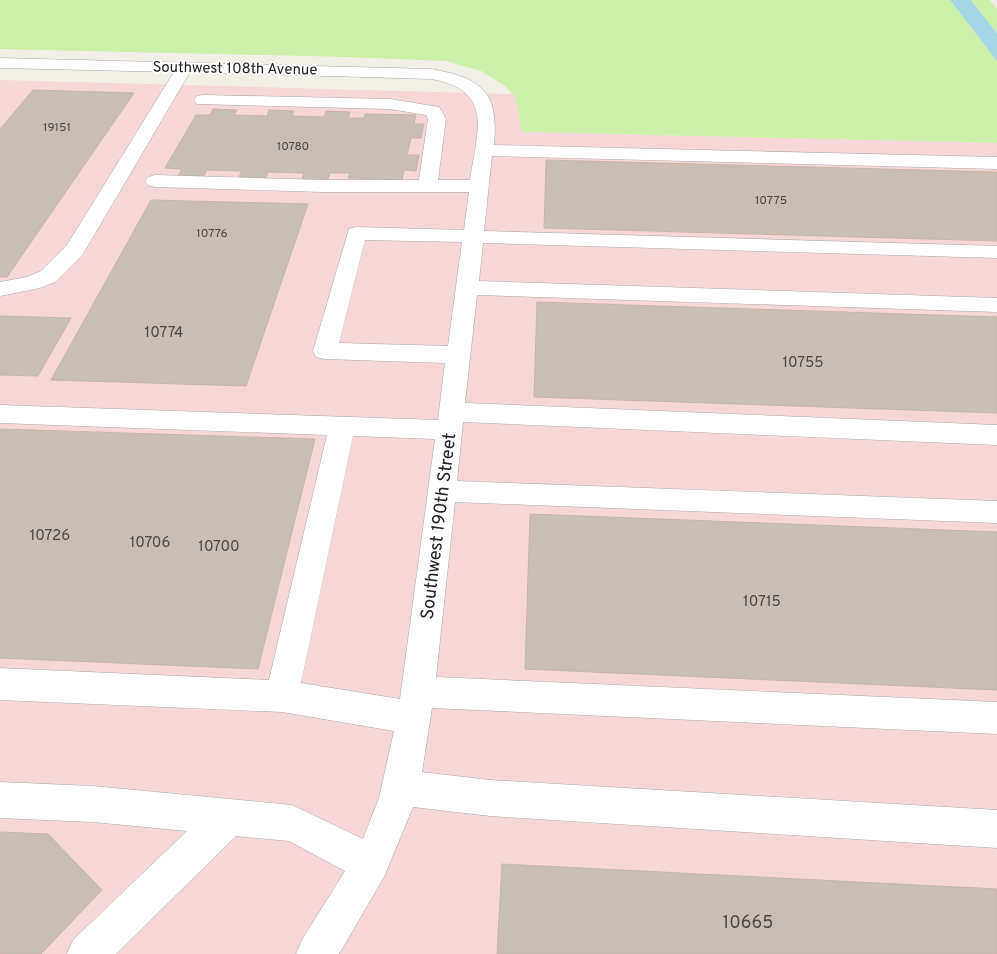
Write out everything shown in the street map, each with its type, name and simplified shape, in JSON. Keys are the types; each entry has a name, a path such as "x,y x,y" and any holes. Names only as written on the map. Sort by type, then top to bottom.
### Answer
{"street":[{"name":"Southwest 108th Avenue","path":"0,63 399,71 437,74 467,85"},
{"path":"5,81 20,64"},
{"path":"0,289 32,283 49,276 75,249 185,67"},
{"path":"390,104 399,71"},
{"name":"Southwest 190th Street","path":"316,954 371,864 389,823 401,787 416,705 484,150 487,111 484,101 467,85"},
{"path":"203,100 390,104 433,111 437,119 428,184"},
{"path":"484,150 997,163"},
{"path":"155,181 323,186 428,184 479,186"},
{"path":"459,355 325,351 356,233 997,252"},
{"path":"467,288 997,305"},
{"path":"0,414 342,426 451,421 997,435"},
{"path":"282,696 342,426"},
{"path":"442,491 997,512"},
{"path":"0,684 282,696 416,705 997,718"},
{"path":"401,787 490,798 997,829"},
{"path":"0,800 93,804 292,823 371,864"},
{"path":"87,954 230,817"}],"shaded area":[{"path":"0,80 513,94 517,104 522,132 997,143 997,954 0,954"}],"green space":[{"path":"0,0 950,0 997,61 997,143 522,132 517,104 513,94 504,85 481,71 446,61 0,49"},
{"path":"971,0 990,0 997,9 997,33"}],"water":[{"path":"950,0 971,0 997,33 997,61"}],"building":[{"path":"33,90 134,93 7,277 0,277 0,129"},
{"path":"213,109 237,110 234,115 267,116 269,110 294,111 292,116 324,117 326,111 350,112 348,118 364,118 365,114 416,115 414,124 424,124 421,138 411,138 407,155 419,155 416,171 404,170 402,180 348,178 350,173 330,173 328,179 302,179 304,173 268,172 266,178 239,177 242,171 207,170 204,176 178,176 182,169 165,168 196,115 210,115"},
{"path":"546,160 997,172 997,241 544,228"},
{"path":"151,200 308,204 246,386 51,380"},
{"path":"537,302 997,317 997,413 534,397"},
{"path":"0,316 71,318 38,376 0,375"},
{"path":"0,429 315,439 258,669 0,658"},
{"path":"530,514 997,532 997,690 525,669"},
{"path":"0,832 48,834 102,890 41,954 0,954"},
{"path":"502,864 997,889 997,954 497,954"}]}
